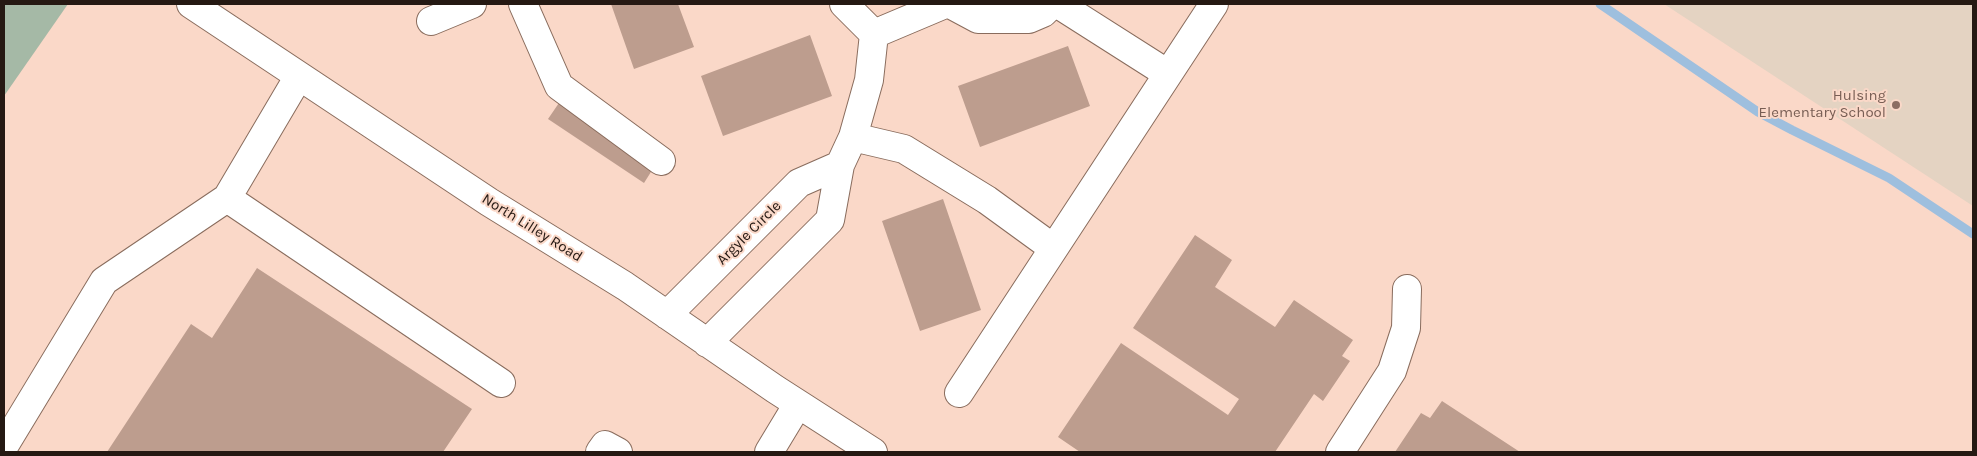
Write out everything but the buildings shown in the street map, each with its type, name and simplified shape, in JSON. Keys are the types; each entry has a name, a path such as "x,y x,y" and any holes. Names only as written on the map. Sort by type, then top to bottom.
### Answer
{"street":[{"name":"North Lilley Road","path":"191,4 489,202 625,286 707,343 872,452"},
{"path":"523,4 559,86 661,161"},
{"path":"844,4 874,34"},
{"path":"874,34 945,4"},
{"path":"950,4 978,19 1029,19 1043,13 1052,4"},
{"path":"1058,4 1168,74"},
{"path":"959,393 1214,4"},
{"path":"431,21 465,5"},
{"path":"707,343 830,220 840,165 853,137 869,80 874,34"},
{"path":"4,446 104,281 228,198 299,76"},
{"path":"853,137 904,149 987,200 1053,248"},
{"name":"Argyle Circle","path":"667,315 799,183 840,165"},
{"path":"228,198 501,384"},
{"path":"1340,452 1392,371 1406,328 1407,289"},
{"path":"769,452 798,404"},
{"path":"600,452 605,445 618,452"}],"shaded area":[{"name":"Hulsing Elementary School","path":"1664,4 1973,4 1973,206"}],"green space":[{"path":"4,4 68,4 4,96"}],"waterway":[{"path":"1600,4 1758,112 1889,178 1973,234"}],"place":[{"name":"Hulsing Elementary School","path":"1896,105"}]}
